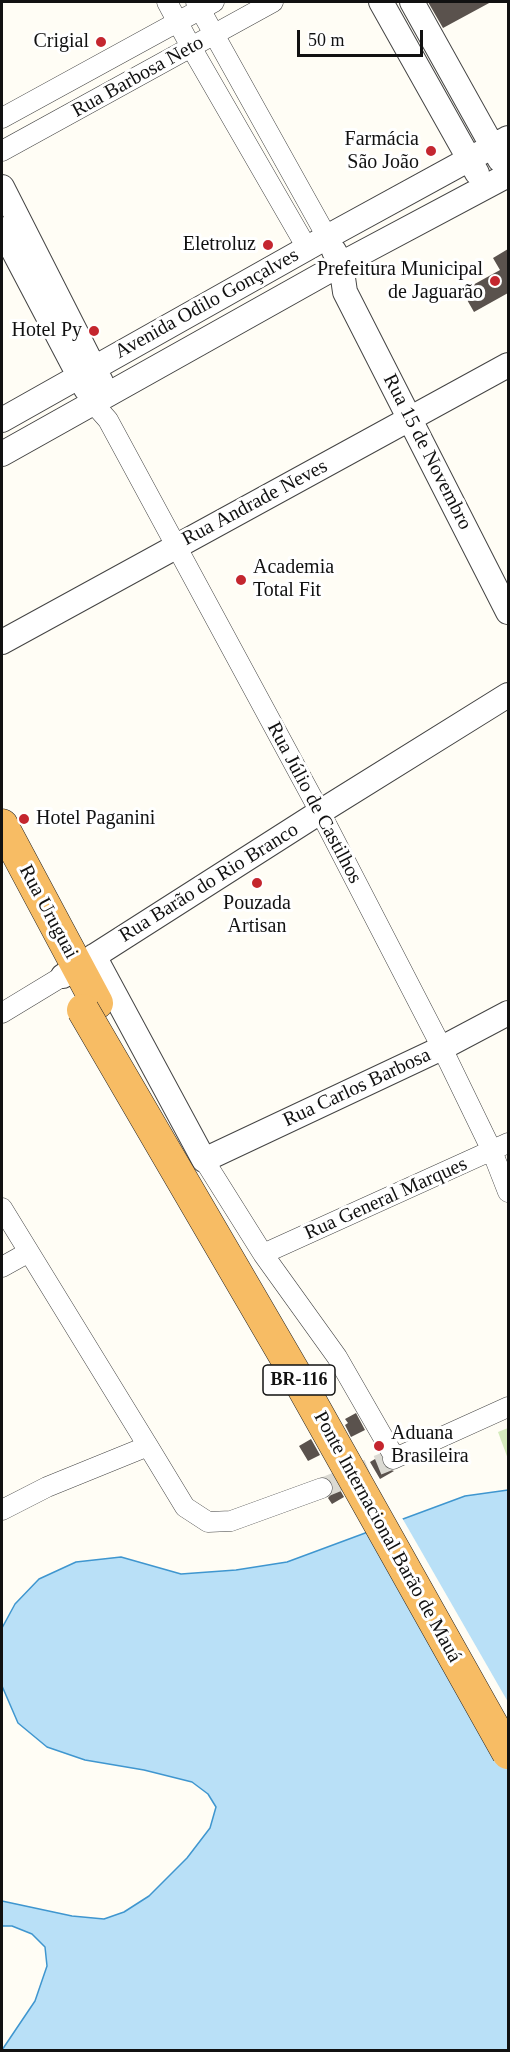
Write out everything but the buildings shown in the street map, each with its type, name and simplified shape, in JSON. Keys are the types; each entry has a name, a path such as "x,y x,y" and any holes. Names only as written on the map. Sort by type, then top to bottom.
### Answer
{"highway":[{"name":"Rua Uruguai","path":"2,825 78,966"},
{"name":"Rua Uruguai","path":"2,862 78,966"},
{"name":"BR-116","path":"78,966 90,1007"},
{"name":"Ponte Internacional Barão de Mauá","path":"90,1007 508,1724"},
{"name":"Ponte Internacional Barão de Mauá","path":"90,1007 508,1753"}],"street":[{"name":"Rua 15 de Novembro","path":"167,2 191,47 317,243 345,292 508,612"},
{"name":"Rua Barbosa Neto","path":"2,151 273,2"},
{"path":"381,2 485,188"},
{"path":"412,2 468,102 501,143 508,175"},
{"name":"Rua 15 de Novembro","path":"203,4 214,35 317,243"},
{"name":"Rua Barbosa Neto","path":"2,118 177,21 203,4"},
{"path":"445,117 468,102"},
{"name":"Avenida Odilo Gonçalves","path":"2,420 317,243 501,143"},
{"name":"Avenida Odilo Gonçalves","path":"2,454 103,406 332,269 508,175"},
{"name":"Rua Júlio de Castilhos","path":"2,187 103,406 175,546 320,812 442,1048 500,1147 508,1192"},
{"name":"Rua Júlio de Castilhos","path":"2,229 87,371"},
{"name":"Rua Andrade Neves","path":"2,642 508,365"},
{"name":"Rua Barão do Rio Branco","path":"2,1013 508,695"},
{"path":"78,966 263,1254 338,1357 394,1459 508,1407"},
{"name":"Rua Carlos Barbosa","path":"204,1160 442,1048 508,1013"},
{"name":"Rua General Marques","path":"263,1254 500,1147"},
{"path":"2,1208 185,1508 208,1522 231,1521 322,1488"},
{"path":"2,1267 29,1252"},
{"path":"2,1510 47,1487 148,1446"}],"green space":[{"path":"508,1428 508,1459 498,1432"}],"water":[{"path":"508,1490 508,2050 2,2050 35,2001 47,1966 45,1947 32,1934 12,1926 2,1926 2,1901 72,1916 104,1919 124,1912 149,1896 187,1858 210,1828 216,1807 208,1794 192,1782 144,1770 85,1760 47,1747 18,1723 2,1686 2,1628 15,1604 39,1579 76,1562 121,1557 181,1574 236,1570 287,1562 465,1496"}],"pier":[{"path":"401,1516 508,1702 508,1768 371,1529"}],"tunnel":[{"path":"322,1488 393,1459"}],"place":[{"name":"Crigial","path":"101,42"},
{"name":"Farmácia São João","path":"431,151"},
{"name":"Eletroluz","path":"268,245"},
{"name":"Prefeitura Municipal de Jaguarão","path":"495,281"},
{"name":"Hotel Py","path":"94,331"},
{"name":"Academia Total Fit","path":"241,580"},
{"name":"Hotel Paganini","path":"24,819"},
{"name":"Pouzada Artisan","path":"257,883"},
{"name":"Aduana Brasileira","path":"379,1446"}]}
